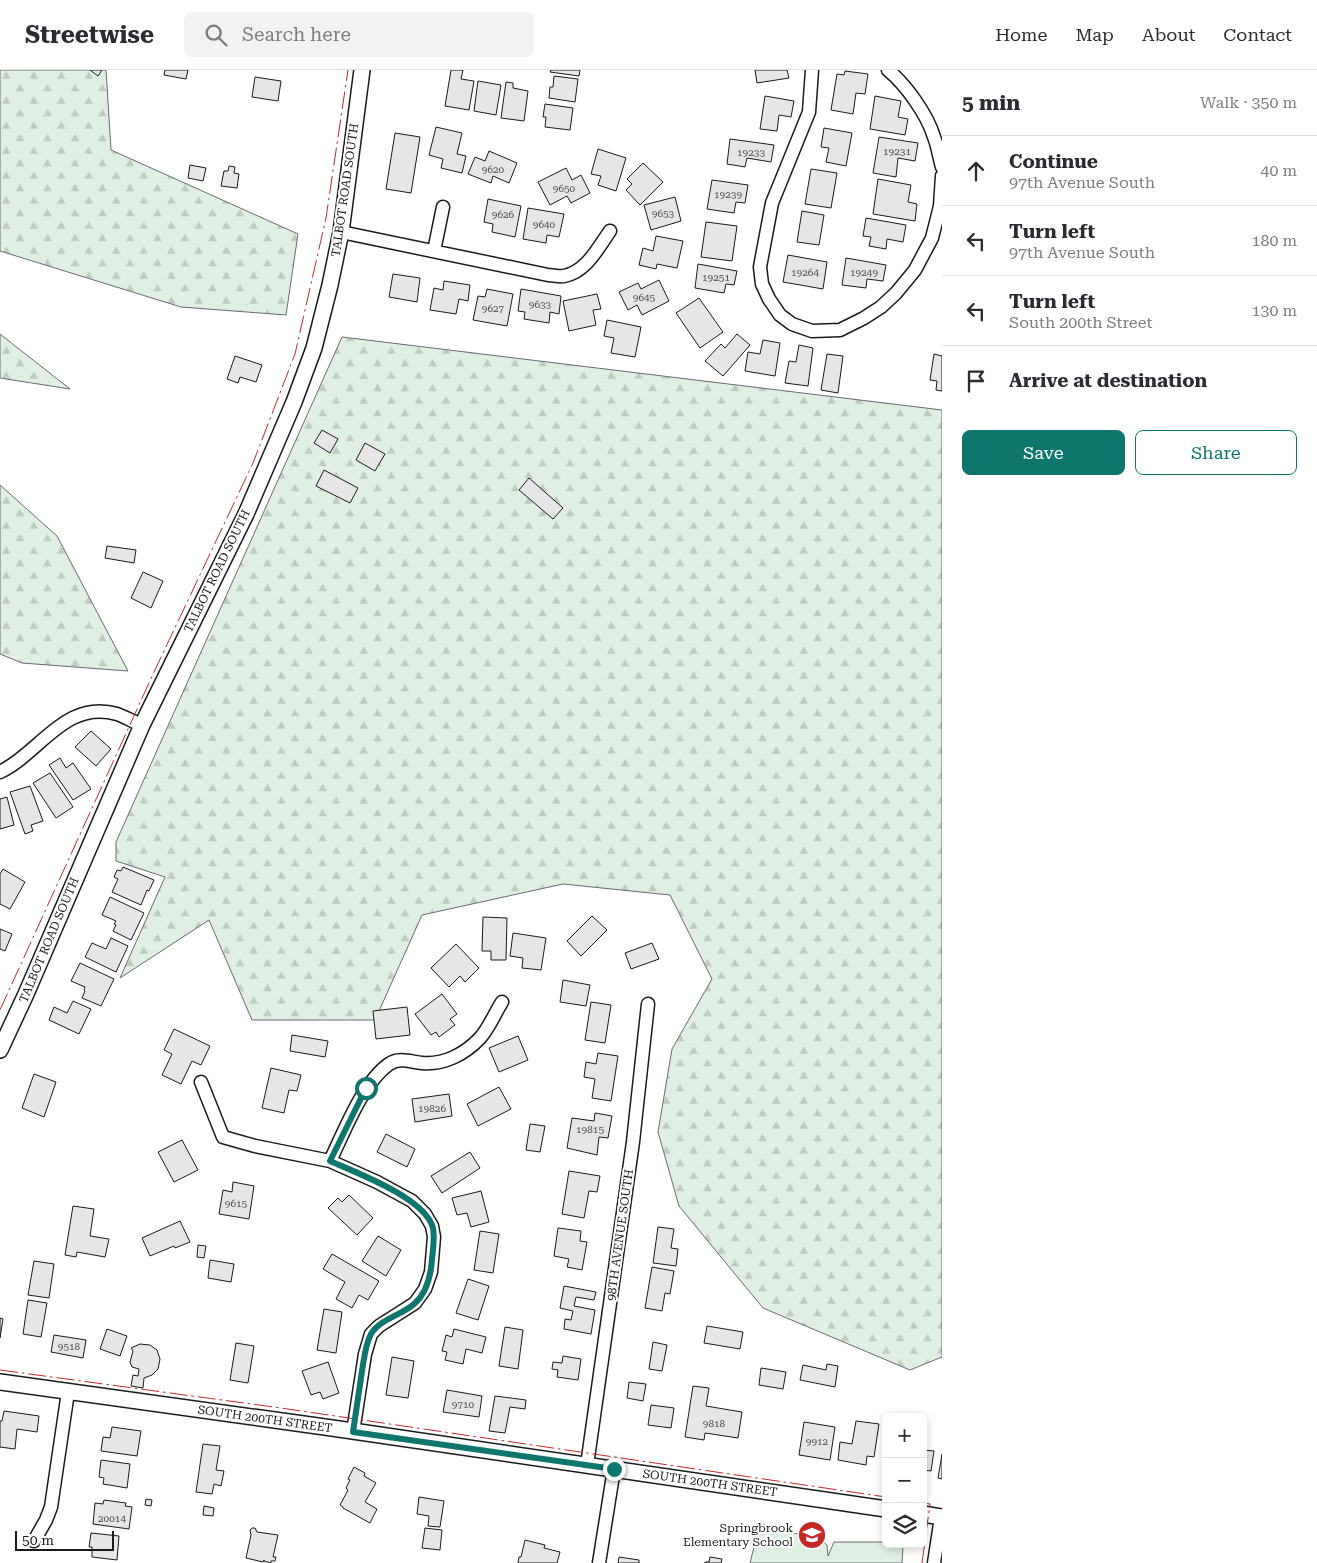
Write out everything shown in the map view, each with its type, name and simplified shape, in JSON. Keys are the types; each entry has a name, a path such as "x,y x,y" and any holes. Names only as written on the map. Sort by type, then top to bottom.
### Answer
{"street":[{"name":"TALBOT ROAD SOUTH","path":"0,1050 142,725 246,514 294,402 314,348 341,232 362,70"},
{"path":"812,70 809,112 772,203 760,267 762,284 780,315 792,324 812,331 840,330 881,308 915,270 932,238 940,206 942,176"},
{"path":"888,70 917,103 934,135 942,167"},
{"path":"434,252 442,207"},
{"path":"341,232 548,275 564,276 579,271 591,258 610,231"},
{"path":"0,772 22,759 53,731 72,717 101,712 116,714 142,725"},
{"path":"330,1161 366,1088 377,1074 391,1062 408,1060 422,1063 441,1063 463,1052 480,1037 502,1002"},
{"name":"98TH AVENUE SOUTH","path":"587,1465 633,1142 648,1004"},
{"path":"201,1082 223,1137 255,1146 330,1161 377,1182 412,1202 425,1214 432,1226 434,1237 431,1272 425,1289 415,1303 379,1326 371,1334 365,1354 353,1432"},
{"name":"SOUTH 200TH STREET","path":"0,1382 882,1508"},
{"path":"34,1541 51,1507 68,1392"},
{"path":"599,1563 614,1469"},
{"path":"927,1515 941,1517 934,1563"}],"green space":[{"path":"0,70 106,70 111,150 298,234 286,315 181,307 0,251"},
{"path":"0,334 70,389 0,378"},
{"path":"342,337 942,410 942,1357 910,1370 763,1308 679,1206 658,1132 672,1049 712,979 670,895 563,884 422,915 375,1020 252,1020 209,920 120,978 165,877 116,861 116,842"},
{"path":"0,485 57,536 128,671 22,663 0,654"},
{"path":"763,1524 822,1541 827,1545 828,1556 834,1542 882,1542 882,1548 903,1548 902,1563 750,1563 759,1527"}],"building":[{"path":"90,70 102,70 98,76"},
{"path":"165,70 188,70 186,79 164,75"},
{"path":"451,70 463,70 461,79 474,81 469,110 445,106"},
{"path":"551,70 580,70 579,76 550,72"},
{"path":"755,70 787,70 789,78 757,83"},
{"path":"845,71 868,74 865,94 856,93 853,114 831,110 837,74 844,75"},
{"path":"554,76 578,79 575,102 549,98"},
{"path":"255,77 281,81 278,101 252,97"},
{"path":"478,81 501,85 496,115 474,111"},
{"path":"506,82 513,83 513,88 528,91 524,121 501,118"},
{"path":"765,96 794,101 791,117 779,115 777,131 760,129"},
{"path":"875,96 901,101 898,117 908,119 905,135 870,129"},
{"path":"545,104 573,108 570,130 545,127 546,117 543,117"},
{"path":"436,127 462,133 457,154 466,156 462,173 441,168 443,159 429,155"},
{"path":"824,128 852,133 846,166 826,162 829,148 821,147"},
{"path":"395,133 420,137 411,193 386,189"},
{"path":"879,137 918,143 915,161 898,158 896,177 873,173"},
{"path":"730,139 774,145 771,162 747,158 745,167 727,164"},
{"path":"598,149 626,158 616,191 598,185 601,176 591,174"},
{"path":"489,151 517,163 509,183 493,176 491,183 468,174 475,157 485,161"},
{"path":"643,163 663,182 640,205 626,190 632,184 627,179"},
{"path":"190,165 206,168 203,181 188,178"},
{"path":"229,166 235,167 234,173 239,174 237,188 221,186 224,171 228,171"},
{"path":"566,168 572,180 581,175 590,193 571,203 567,196 550,205 538,182"},
{"path":"811,169 837,173 831,208 805,204"},
{"path":"878,179 911,185 908,202 917,204 915,221 873,214"},
{"path":"712,180 748,185 745,203 736,202 734,213 707,209"},
{"path":"675,197 681,221 651,230 644,205"},
{"path":"488,199 521,206 515,237 492,232 493,224 484,222"},
{"path":"528,208 564,214 559,237 547,235 546,243 523,239"},
{"path":"802,211 824,215 819,245 797,242"},
{"path":"866,218 906,225 903,242 887,239 886,249 869,246 871,237 863,236"},
{"path":"706,222 737,226 732,261 701,257"},
{"path":"656,236 683,241 677,268 657,264 656,269 639,265 643,248 653,251"},
{"path":"788,255 827,262 823,289 783,282"},
{"path":"846,258 886,265 883,281 867,279 866,288 842,285"},
{"path":"698,264 737,271 734,285 726,284 724,293 695,288"},
{"path":"393,274 420,278 417,302 389,297"},
{"path":"659,280 669,301 642,315 637,305 628,310 619,292 638,283 641,289"},
{"path":"444,281 470,285 468,301 459,299 456,314 430,310 434,288 443,290"},
{"path":"487,289 513,294 507,326 473,320 478,296 485,297"},
{"path":"521,289 561,296 559,314 550,312 549,323 524,319 525,312 518,311"},
{"path":"597,294 601,309 593,310 596,325 569,331 563,301"},
{"path":"699,298 723,332 700,348 676,313"},
{"path":"607,320 641,327 635,357 611,353 614,338 604,336"},
{"path":"737,334 750,345 723,376 705,361 721,344 725,348"},
{"path":"763,340 780,343 775,376 745,371 748,352 760,354"},
{"path":"799,345 813,348 808,386 785,383 789,361 796,362"},
{"path":"827,354 843,356 838,393 821,390"},
{"path":"934,354 942,356 942,391 936,390 937,381 930,380"},
{"path":"235,356 262,365 256,382 240,377 238,383 227,379"},
{"path":"322,430 338,439 330,453 314,443"},
{"path":"365,443 385,454 375,471 356,460"},
{"path":"324,470 358,488 350,503 316,486"},
{"path":"529,478 563,508 553,519 519,490"},
{"path":"107,546 136,550 134,563 105,558"},
{"path":"143,572 163,581 151,608 131,598"},
{"path":"91,731 111,749 96,766 75,747"},
{"path":"60,758 66,768 73,763 91,789 73,800 49,765"},
{"path":"50,773 73,807 56,818 33,783"},
{"path":"30,786 43,821 31,825 33,831 25,834 10,792"},
{"path":"7,797 14,825 0,829 0,799"},
{"path":"123,867 154,880 149,891 147,890 141,905 112,892 118,879 114,877 117,870 121,871"},
{"path":"3,869 25,882 10,909 0,904 0,874"},
{"path":"110,897 144,913 131,940 113,931 116,921 102,915"},
{"path":"592,916 607,930 581,956 567,941"},
{"path":"483,917 507,918 506,960 491,960 491,951 482,951"},
{"path":"0,929 12,934 5,951 0,949"},
{"path":"513,933 546,938 541,970 522,968 523,958 510,956"},
{"path":"111,938 128,946 116,972 85,957 92,943 106,949"},
{"path":"652,943 659,959 631,969 625,953"},
{"path":"456,944 479,968 465,982 460,976 449,987 431,968"},
{"path":"80,963 114,979 101,1006 82,998 85,987 71,981"},
{"path":"563,980 590,985 586,1006 560,1002"},
{"path":"442,994 457,1014 450,1019 455,1025 439,1037 436,1032 431,1035 415,1014"},
{"path":"73,1001 91,1009 79,1034 49,1020 54,1007 67,1013"},
{"path":"591,1002 611,1005 605,1043 585,1040"},
{"path":"407,1007 410,1035 376,1039 373,1011"},
{"path":"174,1029 210,1046 201,1065 192,1061 181,1084 162,1075 172,1054 164,1050"},
{"path":"292,1035 328,1041 325,1057 290,1051"},
{"path":"518,1036 528,1060 499,1072 489,1048"},
{"path":"598,1053 618,1056 611,1101 592,1098 595,1079 584,1077 586,1062 596,1064"},
{"path":"271,1068 301,1075 297,1091 289,1090 284,1113 262,1108"},
{"path":"34,1074 56,1082 44,1117 22,1108"},
{"path":"499,1087 511,1109 478,1126 467,1104"},
{"path":"449,1094 452,1116 415,1122 412,1099"},
{"path":"595,1113 612,1116 608,1138 599,1137 597,1155 567,1148 572,1118 594,1121"},
{"path":"530,1124 545,1126 540,1152 526,1150"},
{"path":"386,1134 415,1149 407,1167 377,1152"},
{"path":"182,1140 198,1170 174,1182 158,1152"},
{"path":"470,1152 480,1168 442,1193 431,1176"},
{"path":"569,1171 600,1176 597,1192 589,1191 584,1218 562,1214"},
{"path":"233,1182 254,1186 249,1219 219,1214 223,1190 232,1192"},
{"path":"481,1191 489,1222 471,1227 467,1213 457,1215 452,1198"},
{"path":"349,1195 373,1218 357,1235 328,1208 338,1198 342,1202"},
{"path":"73,1206 94,1209 90,1236 109,1239 105,1257 77,1252 76,1257 65,1255"},
{"path":"180,1221 190,1242 175,1248 174,1246 150,1256 142,1238"},
{"path":"658,1227 674,1229 671,1248 678,1249 676,1266 653,1263"},
{"path":"558,1228 581,1231 580,1241 587,1242 582,1270 567,1267 569,1259 554,1256"},
{"path":"480,1231 499,1234 493,1273 474,1270"},
{"path":"378,1236 401,1250 386,1276 362,1261"},
{"path":"198,1245 206,1246 204,1258 197,1257"},
{"path":"332,1254 379,1281 368,1300 359,1295 352,1308 336,1299 345,1282 323,1269"},
{"path":"210,1260 234,1264 231,1282 208,1278"},
{"path":"34,1261 54,1264 49,1298 28,1295"},
{"path":"652,1267 674,1271 670,1294 665,1293 662,1311 645,1308"},
{"path":"468,1279 489,1286 478,1320 456,1313"},
{"path":"564,1286 596,1292 594,1300 576,1297 574,1306 595,1310 591,1334 564,1329 565,1319 571,1320 573,1311 560,1308"},
{"path":"28,1300 47,1303 41,1337 23,1334"},
{"path":"324,1309 342,1312 336,1353 317,1350"},
{"path":"0,1318 3,1319 0,1338"},
{"path":"707,1326 743,1332 740,1349 704,1343"},
{"path":"505,1327 523,1330 518,1369 499,1366"},
{"path":"107,1329 127,1336 120,1356 100,1349"},
{"path":"454,1329 486,1337 482,1353 466,1349 463,1364 445,1360 447,1352 442,1351 446,1335 452,1337"},
{"path":"54,1335 86,1340 83,1358 51,1352"},
{"path":"653,1342 667,1345 662,1371 649,1369"},
{"path":"236,1343 254,1346 248,1383 230,1380"},
{"path":"140,1344 150,1345 157,1350 160,1359 158,1369 152,1375 144,1378 143,1388 131,1386 133,1375 138,1376 139,1369 132,1367 130,1362 133,1351 131,1348"},
{"path":"563,1356 581,1359 578,1380 557,1377 558,1370 552,1369 553,1362 562,1363"},
{"path":"392,1357 414,1361 408,1398 386,1395"},
{"path":"328,1362 339,1393 323,1399 320,1392 311,1395 302,1371"},
{"path":"827,1364 838,1366 835,1387 800,1380 803,1365 826,1370"},
{"path":"761,1368 786,1372 783,1389 759,1385"},
{"path":"629,1382 646,1384 643,1401 627,1398"},
{"path":"693,1386 709,1388 706,1406 742,1412 738,1438 705,1433 704,1440 685,1437"},
{"path":"447,1390 482,1396 479,1417 443,1412"},
{"path":"495,1396 526,1400 525,1409 510,1407 505,1433 489,1431"},
{"path":"651,1405 674,1408 671,1428 648,1425"},
{"path":"4,1411 39,1416 37,1432 17,1429 15,1449 0,1447 0,1421 2,1421"},
{"path":"856,1421 879,1424 874,1457 867,1456 866,1465 838,1460 840,1442 852,1444"},
{"path":"804,1422 835,1427 830,1460 799,1455"},
{"path":"112,1427 141,1431 137,1456 101,1451 103,1437 110,1438"},
{"path":"203,1444 220,1446 216,1470 224,1471 221,1486 214,1484 212,1494 196,1492"},
{"path":"927,1450 934,1451 931,1471 927,1470"},
{"path":"942,1454 942,1479 938,1478"},
{"path":"101,1460 130,1464 127,1488 103,1484 104,1478 99,1477"},
{"path":"354,1467 365,1473 364,1476 376,1483 365,1502 377,1509 370,1523 340,1505 348,1490 346,1488 350,1480 348,1479"},
{"path":"419,1497 444,1501 440,1527 428,1526 429,1516 417,1514"},
{"path":"146,1499 152,1500 151,1506 145,1505"},
{"path":"104,1500 126,1503 125,1506 132,1507 129,1529 93,1524 95,1503 103,1504"},
{"path":"204,1506 214,1508 213,1516 203,1515"},
{"path":"255,1528 257,1532 278,1535 273,1557 276,1557 275,1561 271,1561 271,1563 264,1560 263,1562 246,1558 251,1535 250,1530"},
{"path":"425,1528 442,1530 440,1550 422,1548"},
{"path":"91,1533 119,1536 117,1560 92,1557 92,1547 89,1547"},
{"path":"525,1540 545,1545 544,1548 560,1552 557,1563 518,1563"},
{"path":"619,1557 639,1560 639,1563 618,1563"},
{"path":"710,1557 722,1559 721,1563 705,1563 709,1562"}],"power":[{"path":"0,1010 154,672 253,463 295,354 326,218 348,70"},
{"path":"0,1370 281,1408 882,1496"},
{"path":"927,1504 930,1504 927,1526"},
{"path":"922,1563 924,1548"}],"place":[{"name":"Springbrook Elementary School","path":"812,1535"}],"route":[{"path":"366,1088 330,1161 377,1182 412,1202 425,1214 432,1226 434,1237 431,1272 425,1289 415,1303 379,1326 371,1334 365,1354 353,1432 614,1469"}]}
